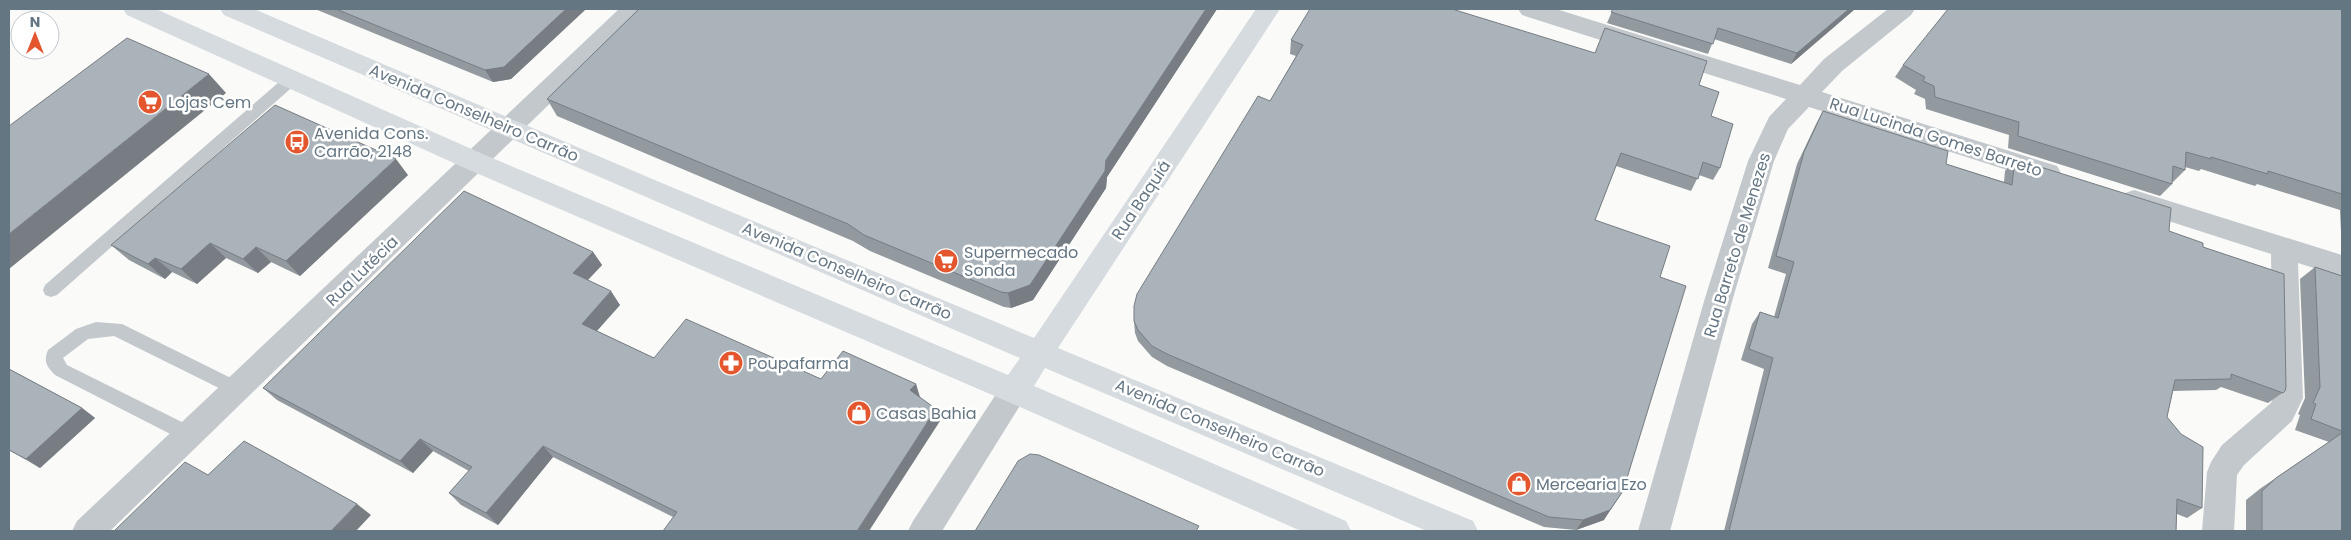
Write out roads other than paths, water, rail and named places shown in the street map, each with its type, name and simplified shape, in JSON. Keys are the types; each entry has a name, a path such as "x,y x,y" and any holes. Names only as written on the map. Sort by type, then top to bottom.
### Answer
{"main road":[{"path":"135,9 476,162 1014,391 1335,531"},
{"name":"Avenida Conselheiro Carrão","path":"232,9 1462,531"},
{"name":"Rua Baquiá","path":"1014,391 1268,9"}],"street":[{"name":"Rua Lutécia","path":"88,531 634,9"},
{"name":"Rua Lucinda Gomes Barreto","path":"1530,9 2067,179"},
{"name":"Rua Barreto de Menezes","path":"1654,531 1719,298 1761,161 1778,124 1833,65 1903,9"},
{"path":"2114,194 2342,266"},
{"path":"2218,531 2222,472 2233,455 2282,412 2288,398 2284,248"},
{"path":"924,531 1014,391"}],"lane":[{"path":"51,290 292,79"},
{"path":"190,434 61,370 54,363 54,355 78,334 98,327 116,328 237,390"}],"place":[{"name":"Lojas Cem","path":"150,102"},
{"name":"Avenida Cons. Carrão, 2148","path":"297,142"},
{"name":"Supermecado Sonda","path":"946,261"},
{"name":"Poupafarma","path":"731,363"},
{"name":"Casas Bahia","path":"859,413"},
{"name":"Mercearia Ezo","path":"1519,484"}]}
